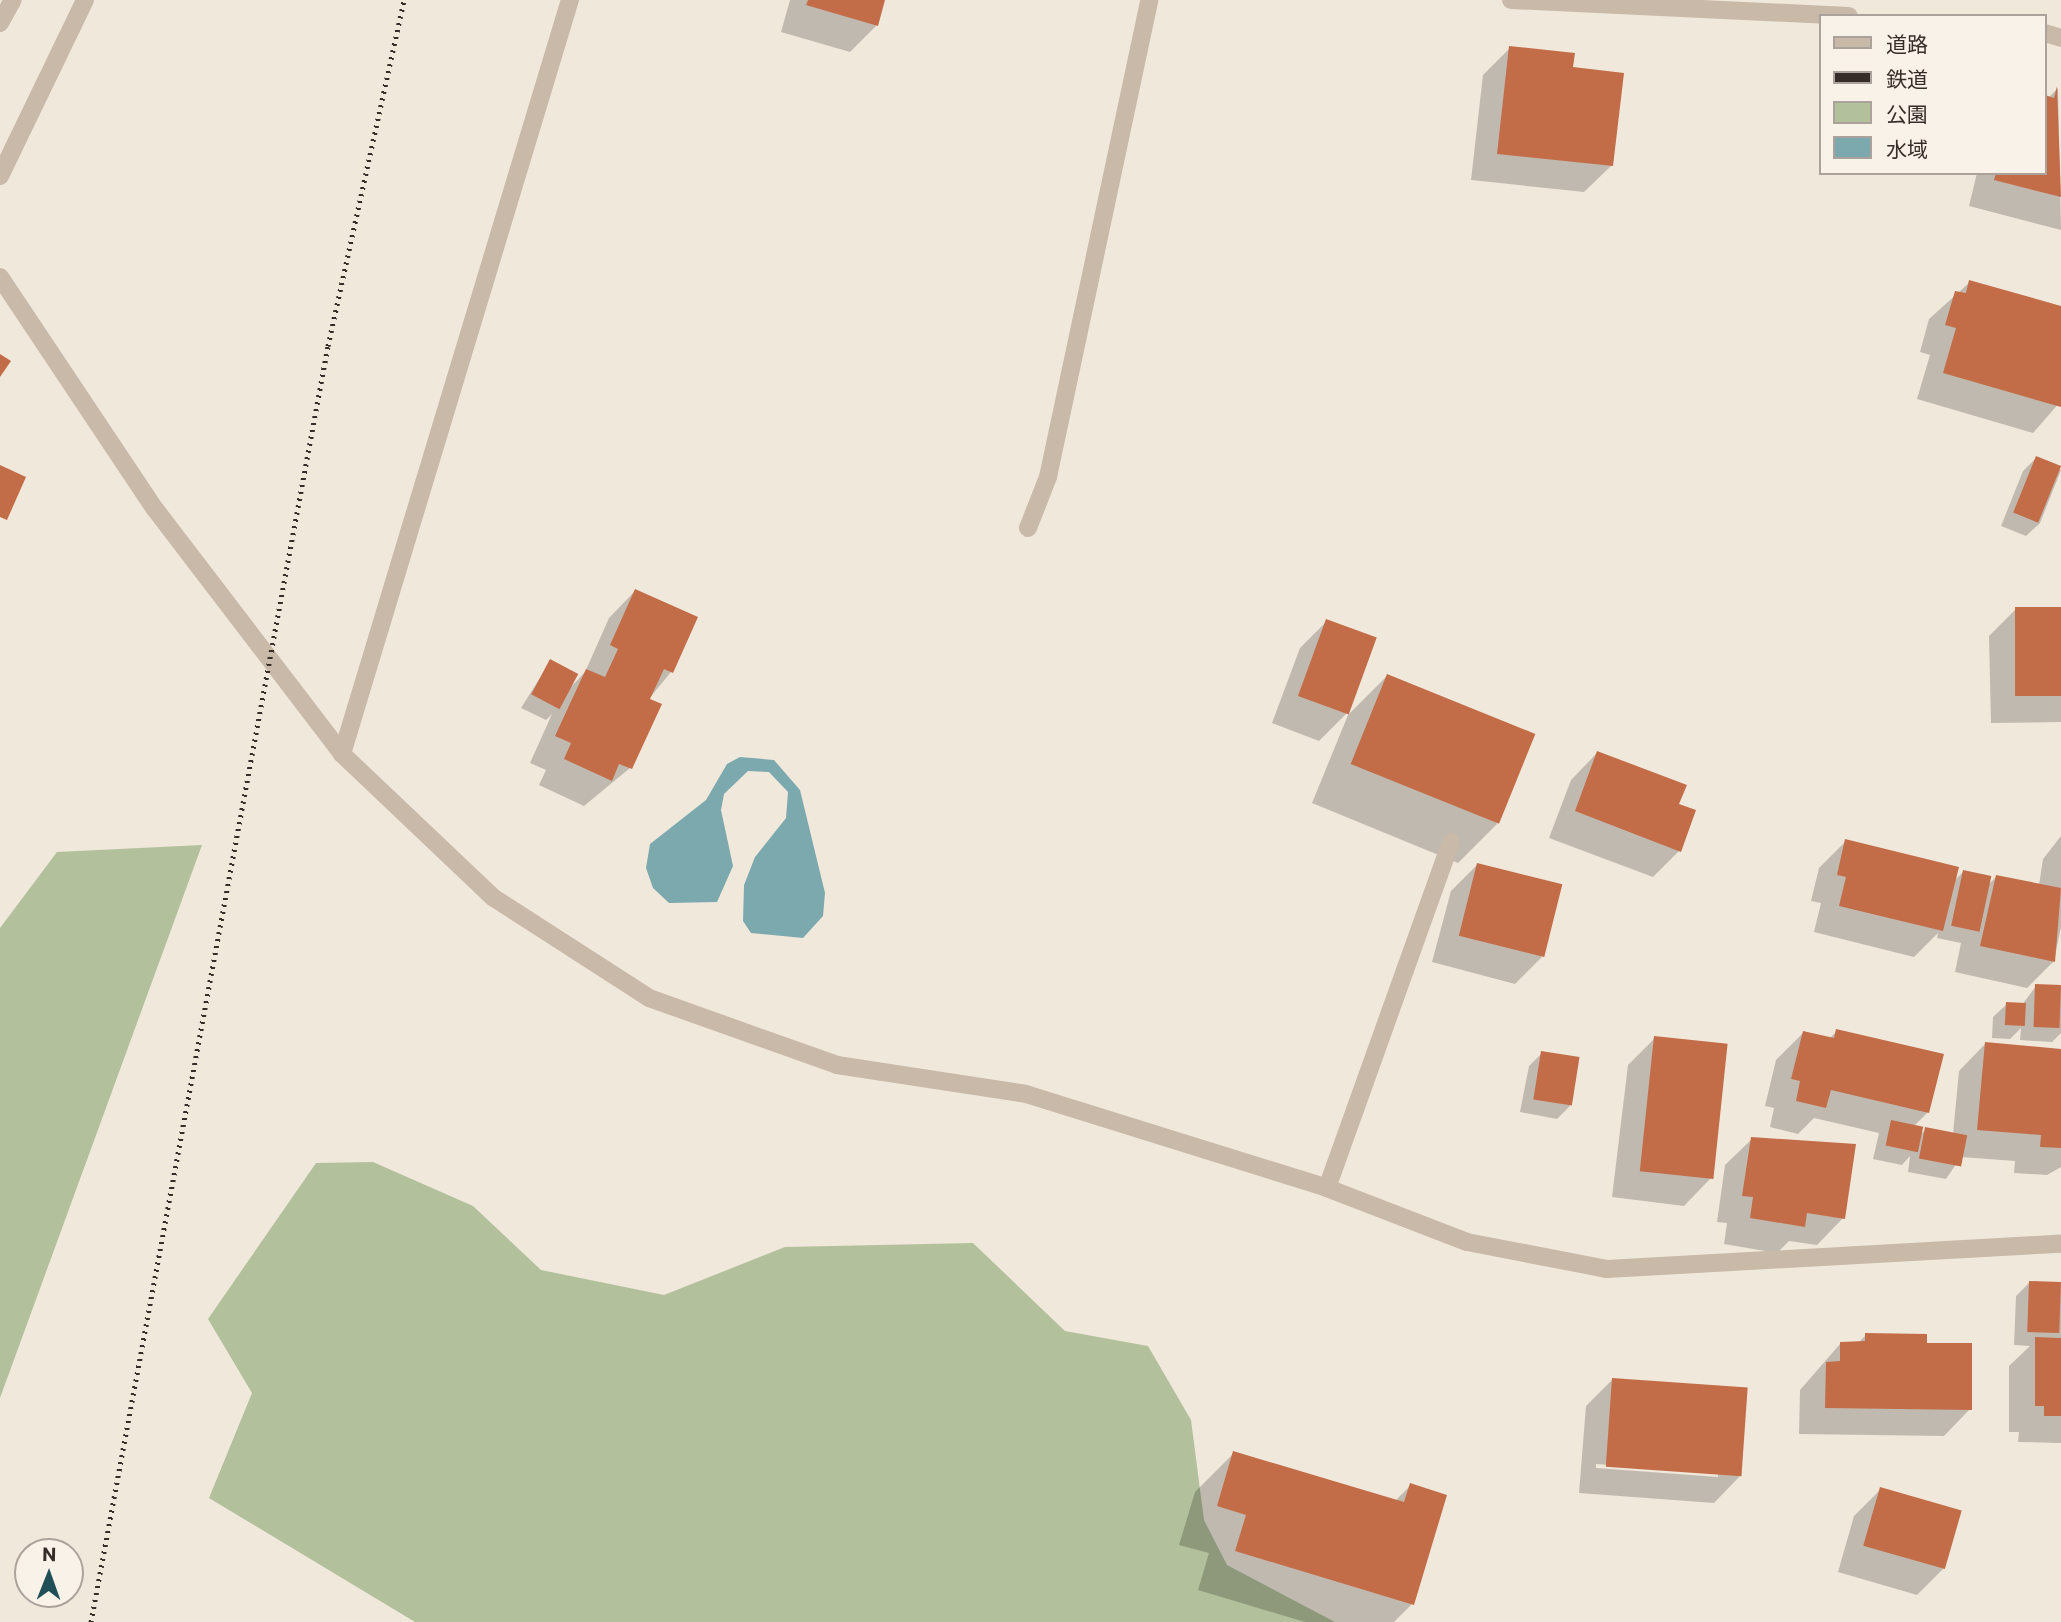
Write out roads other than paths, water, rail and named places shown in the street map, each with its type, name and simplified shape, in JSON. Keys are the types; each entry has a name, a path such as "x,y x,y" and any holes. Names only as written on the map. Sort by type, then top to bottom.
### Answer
{"street":[{"path":"0,23 13,0"},
{"path":"0,176 85,0"},
{"path":"342,754 570,0"},
{"path":"1028,528 1048,477 1149,0"},
{"path":"1511,0 1820,15"},
{"path":"0,277 155,509 342,754 494,898 649,998 837,1065 1026,1094 1327,1188 1467,1242 1607,1269 2061,1244"},
{"path":"1327,1188 1451,842"}],"water":[{"path":"740,757 774,760 800,790 825,893 823,916 803,938 751,933 743,921 744,885 755,857 786,818 788,792 769,772 748,771 724,794 721,810 733,866 717,902 669,903 653,888 646,868 650,844 706,800 727,764"}],"railway":[{"path":"91,1622 328,346 404,0"}]}
